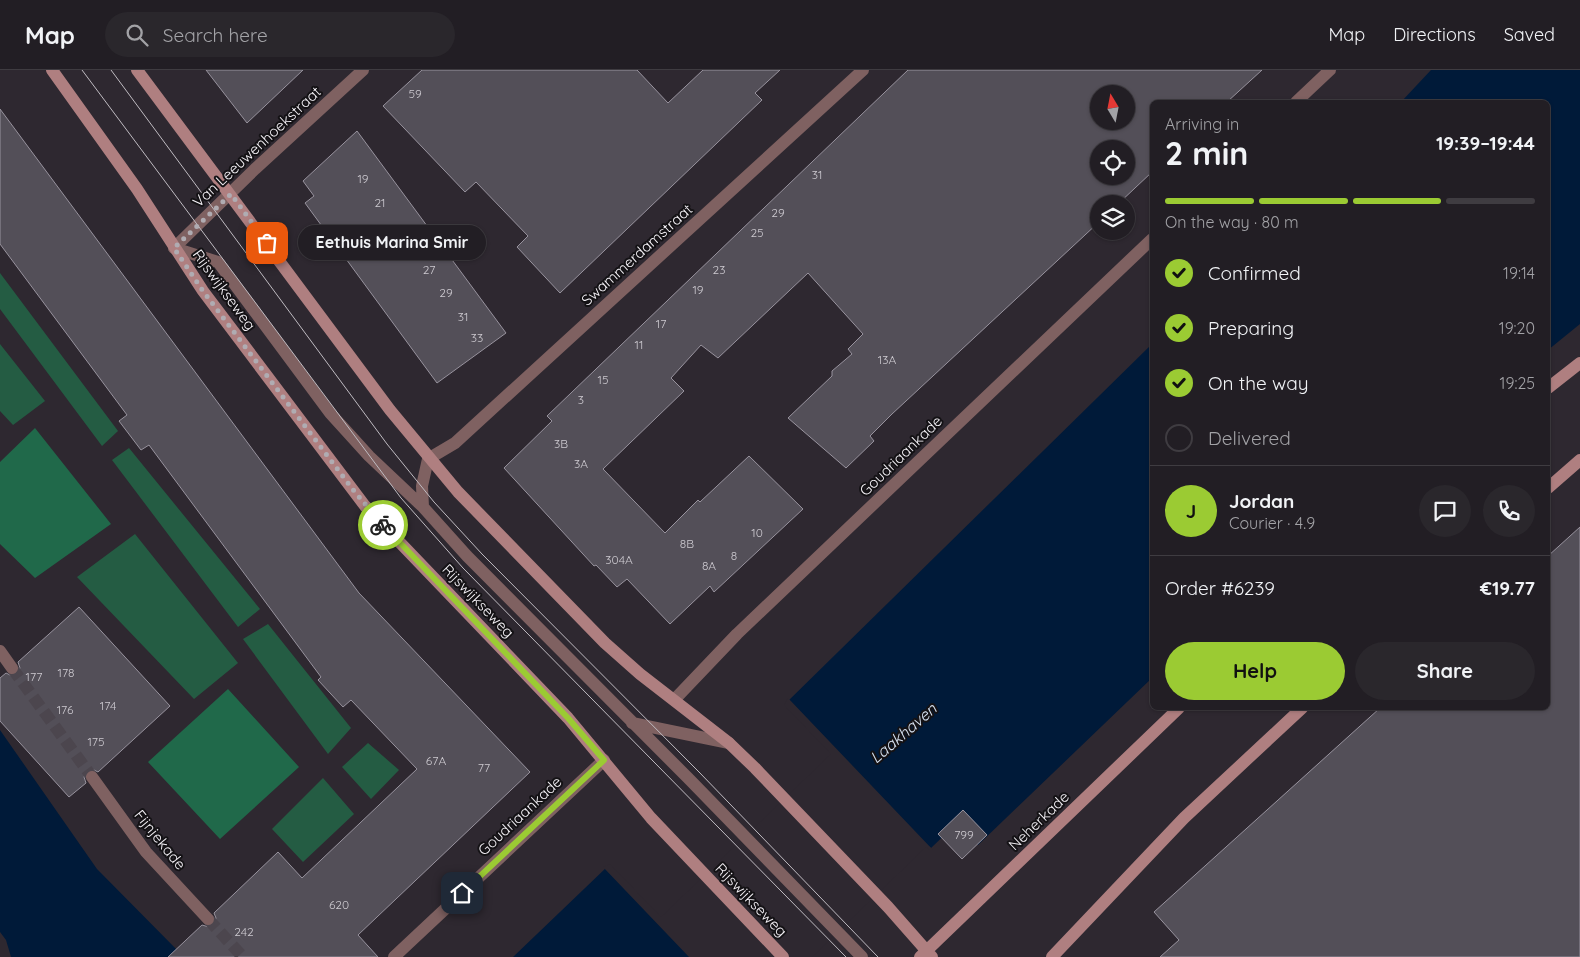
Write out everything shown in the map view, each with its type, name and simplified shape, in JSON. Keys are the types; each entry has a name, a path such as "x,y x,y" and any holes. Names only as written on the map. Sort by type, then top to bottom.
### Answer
{"main road":[{"name":"Rijswijkseweg","path":"52,70 137,189 203,291 365,506 568,718 651,818 783,957"},
{"path":"137,70 390,410 428,458 583,622 640,674 728,743 770,783 888,907 927,955"},
{"path":"1550,386 1580,363"},
{"path":"1550,486 1580,460"},
{"name":"Neherkade","path":"927,955 1177,710"},
{"path":"1052,957 1215,787 1300,710"}],"street":[{"name":"Van Leeuwenhoekstraat","path":"174,248 255,169 363,70"},
{"name":"Swammerdamstraat","path":"428,458 455,444 863,70"},
{"path":"1298,100 1330,70"},
{"name":"Goudriaankade","path":"675,700 737,634 1150,241"},
{"name":"Rijswijkseweg","path":"174,248 218,262 330,413 369,456 423,507 467,556 690,780 862,957"},
{"path":"423,507 422,486 428,458"},
{"path":"0,651 12,668"},
{"path":"632,723 728,743"},
{"name":"Goudriaankade","path":"394,957 604,760"},
{"name":"Fijnjekade","path":"92,778 146,852 208,919"}],"green space":[{"path":"0,273 118,431 102,446 0,309"},
{"path":"0,344 45,401 13,425 0,411"},
{"path":"35,428 111,524 35,578 0,544 0,462"},
{"path":"129,448 260,609 238,627 112,460"},
{"path":"135,534 238,663 194,699 77,577"},
{"path":"268,624 351,728 328,754 243,639"},
{"path":"228,689 299,767 220,839 148,762"},
{"path":"368,743 399,770 371,799 342,767"},
{"path":"323,778 354,814 303,862 272,829"}],"water":[{"path":"1431,70 1580,70 1580,324 1550,348 1550,100 1403,100"},
{"name":"Laakhaven","path":"1150,346 1150,680 978,845 957,823 931,848 926,844 808,957 513,957 608,866 661,920 835,755 786,703"},
{"path":"0,730 97,869 184,957 11,957 6,940 0,932"}],"pier":[{"path":"788,698 933,850 926,847 812,957 689,957 603,867 610,864 661,917 831,754 784,705"}],"building":[{"path":"206,70 303,70 247,123"},
{"path":"422,70 637,70 668,103 703,70 780,70 755,93 762,100 560,293 517,247 528,236 476,182 465,192 383,106"},
{"path":"908,70 1262,70 1229,100 1150,100 1150,174 1128,195 1090,195 1090,230 892,414 870,436 874,441 846,468 788,418 832,376 832,371 852,354 848,349 863,334 808,273 718,358 701,345 671,378 684,391 603,469 665,533 698,500 700,502 749,456 803,509 714,592 710,586 670,624 627,579 617,587 596,565 594,566 504,468 552,421 547,416"},
{"path":"0,109 359,593 530,772 358,935 378,957 168,957 202,925 209,927 214,925 216,918 214,913 278,852 302,878 417,769 351,700 343,707 318,680 321,677 149,445 141,450 119,421 127,415 0,244"},
{"path":"357,131 506,333 437,383 305,203 314,196 303,181"},
{"path":"1580,527 1580,957 1160,957 1179,940 1154,912 1378,710 1550,710 1550,554"},
{"path":"79,607 170,706 98,772 92,769 87,771 84,777 86,783 69,797 0,721 0,678 6,673 12,676 17,674 20,668 18,662"},
{"path":"963,810 987,835 962,859 938,834"}],"tunnel":[{"path":"12,668 92,777"},
{"path":"208,919 243,957"}],"tram line":[{"path":"82,70 401,498 463,568 846,957"},
{"path":"111,70 387,444 434,502 482,554 699,772 878,957"}],"way so far":[{"path":"267,243 231,194 174,248 203,291 365,506 383,525"}],"place":[{"name":"Eethuis Marina Smir","path":"267,243"}],"route":[{"path":"383,525 568,718 604,760 462,893"}]}
